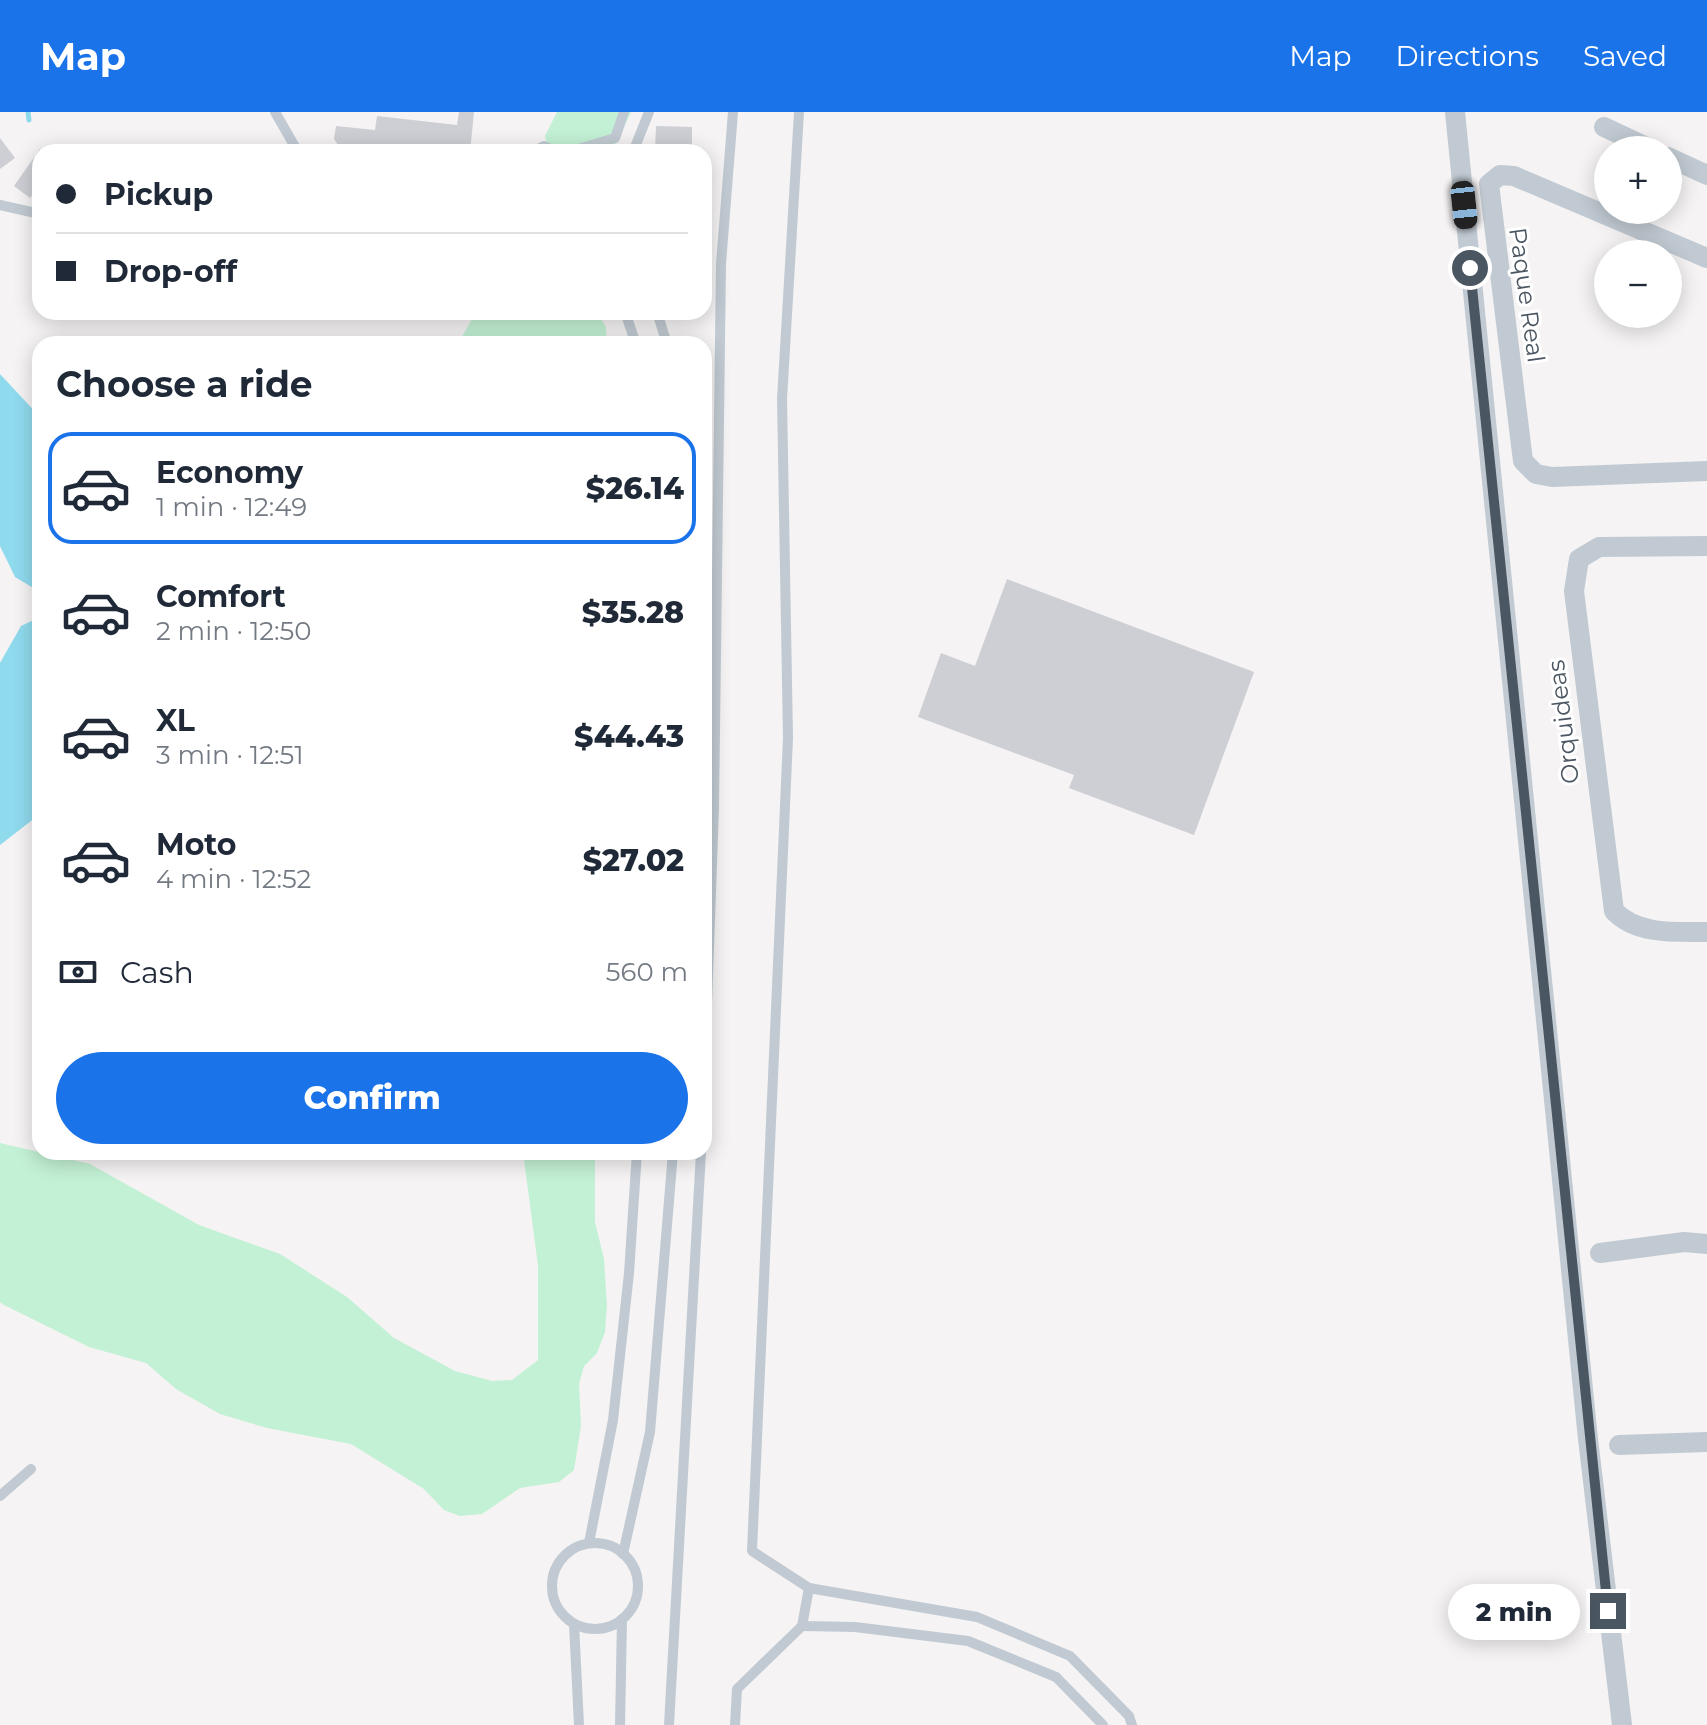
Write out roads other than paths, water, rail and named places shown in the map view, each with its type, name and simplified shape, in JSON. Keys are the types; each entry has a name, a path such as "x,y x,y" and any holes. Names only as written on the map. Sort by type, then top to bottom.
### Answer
{"street":[{"path":"1455,112 1588,1439 1622,1725"},
{"path":"1604,127 1623,136"},
{"path":"1682,163 1707,175"},
{"name":"Paque Real","path":"1707,258 1514,176 1500,175 1489,184 1523,461 1536,474 1552,477 1707,471"},
{"name":"Orquideas","path":"1707,546 1599,547 1579,559 1574,591 1614,911 1626,923 1647,928 1707,932"},
{"path":"1600,1253 1684,1242 1707,1244"},
{"path":"1619,1445 1707,1442"}],"lane":[{"path":"275,112 293,144"},
{"path":"595,144 615,138 624,112"},
{"path":"636,144 649,112"},
{"path":"712,863 721,264 733,112"},
{"path":"799,112 782,399 788,738 752,1551 809,1588 977,1617 1070,1656 1129,1716 1132,1725"},
{"path":"0,205 32,212"},
{"path":"589,1543 613,1420 629,1273 636,1160"},
{"path":"623,1554 650,1432 672,1160"},
{"path":"669,1725 701,1160"},
{"path":"0,1496 31,1469"},
{"path":"620,1725 622,1619 637,1594 633,1565 623,1554 601,1543 589,1543 565,1555 552,1578 556,1604 574,1624 599,1629 622,1619"},
{"path":"735,1725 737,1689 802,1626 809,1588"},
{"path":"574,1624 579,1725"},
{"path":"802,1626 855,1627 968,1641 1056,1677 1103,1725"}],"water":[{"path":"0,374 32,408 32,587 15,577 0,546"},
{"path":"32,621 32,820 0,845 0,663 21,626"}],"waterway":[{"path":"28,112 29,120"}]}
